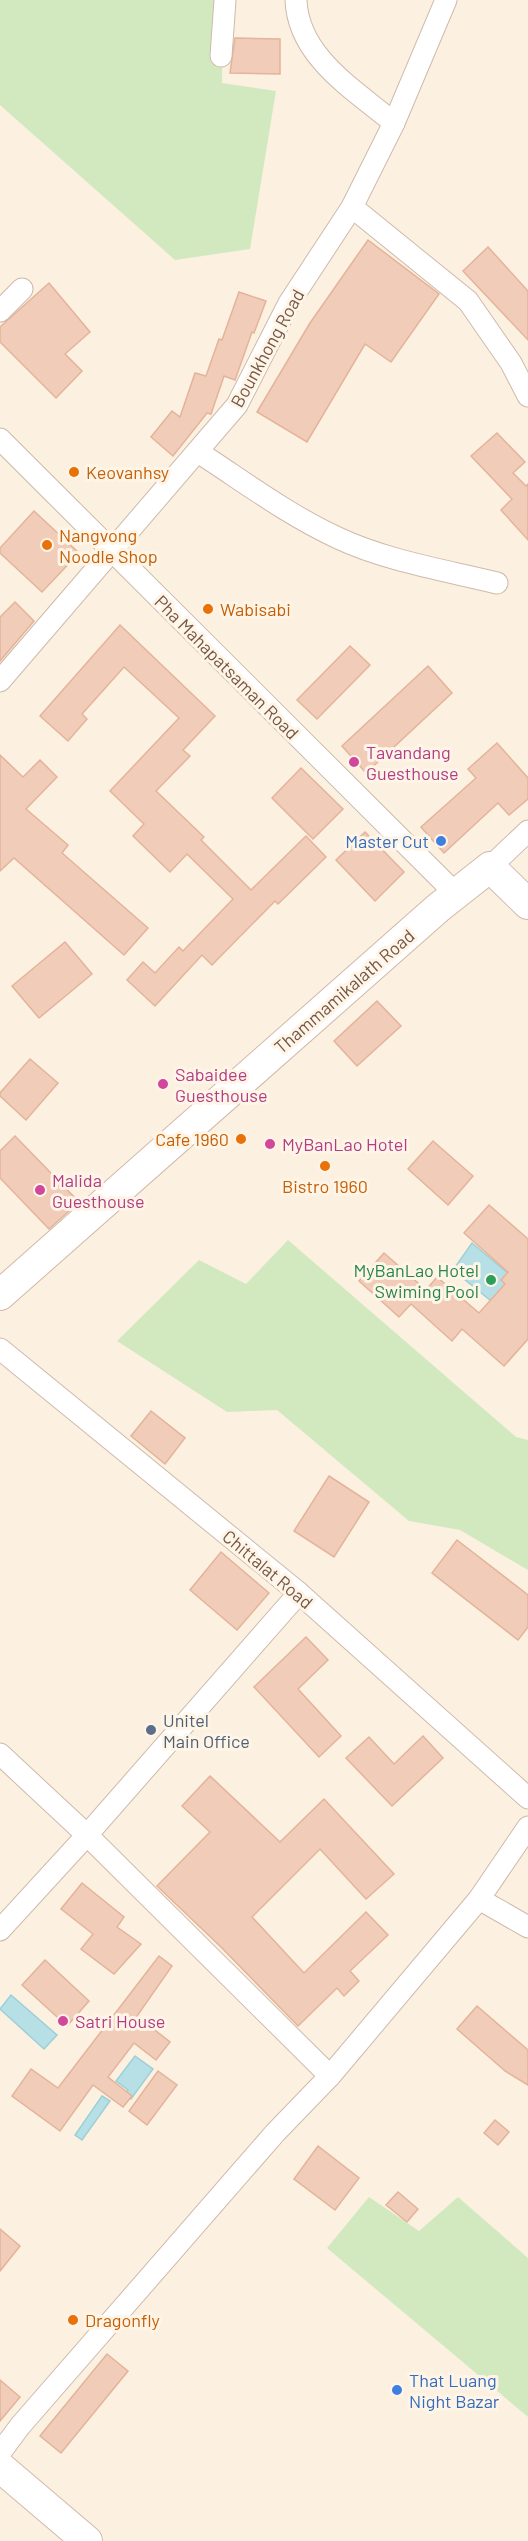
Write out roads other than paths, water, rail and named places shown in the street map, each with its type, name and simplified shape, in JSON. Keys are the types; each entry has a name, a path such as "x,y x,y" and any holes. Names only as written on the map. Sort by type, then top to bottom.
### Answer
{"street":[{"path":"221,56 225,0"},
{"path":"296,0 301,29 323,63 394,123"},
{"name":"Bounkhong Road","path":"0,681 237,405 289,303 352,207 394,123 446,0"},
{"path":"352,207 468,301 512,363 528,396"},
{"path":"0,311 22,289"},
{"name":"Pha Mahapatsaman Road","path":"0,440 456,894"},
{"path":"198,452 300,518 339,538 373,552 497,583"},
{"name":"Thammamikalath Road","path":"0,1295 456,894 490,867 528,831"},
{"path":"490,867 528,904"},
{"name":"Chittalat Road","path":"0,1349 299,1593 528,1798"},
{"path":"0,1930 87,1835 299,1593"},
{"path":"0,1754 87,1835 330,2076"},
{"path":"0,2453 20,2426 260,2151 330,2076 479,1899 528,1827"},
{"path":"479,1899 528,1927"},
{"path":"0,2467 87,2541"}],"water":[{"name":"MyBanLao Hotel Swiming Pool","path":"472,1243 528,1290 528,1331 453,1270"},
{"path":"11,1995 57,2035 44,2049 0,2009"},
{"path":"135,2056 153,2069 131,2099 125,2094 128,2090 116,2081"},
{"path":"102,2096 110,2101 82,2140 75,2135"}],"place":[{"name":"Keovanhsy","path":"74,472"},
{"name":"Nangvong Noodle Shop","path":"47,545"},
{"name":"Wabisabi","path":"208,609"},
{"name":"Tavandang Guesthouse","path":"354,762"},
{"name":"Master Cut","path":"441,841"},
{"name":"Sabaidee Guesthouse","path":"163,1084"},
{"name":"Cafe 1960","path":"241,1139"},
{"name":"MyBanLao Hotel","path":"270,1144"},
{"name":"Bistro 1960","path":"325,1166"},
{"name":"Malida Guesthouse","path":"40,1190"},
{"name":"MyBanLao Hotel Swiming Pool","path":"491,1280"},
{"name":"Unitel Main Office","path":"151,1730"},
{"name":"Satri House","path":"63,2021"},
{"name":"Dragonfly","path":"73,2320"},
{"name":"That Luang Night Bazar","path":"397,2390"}]}
